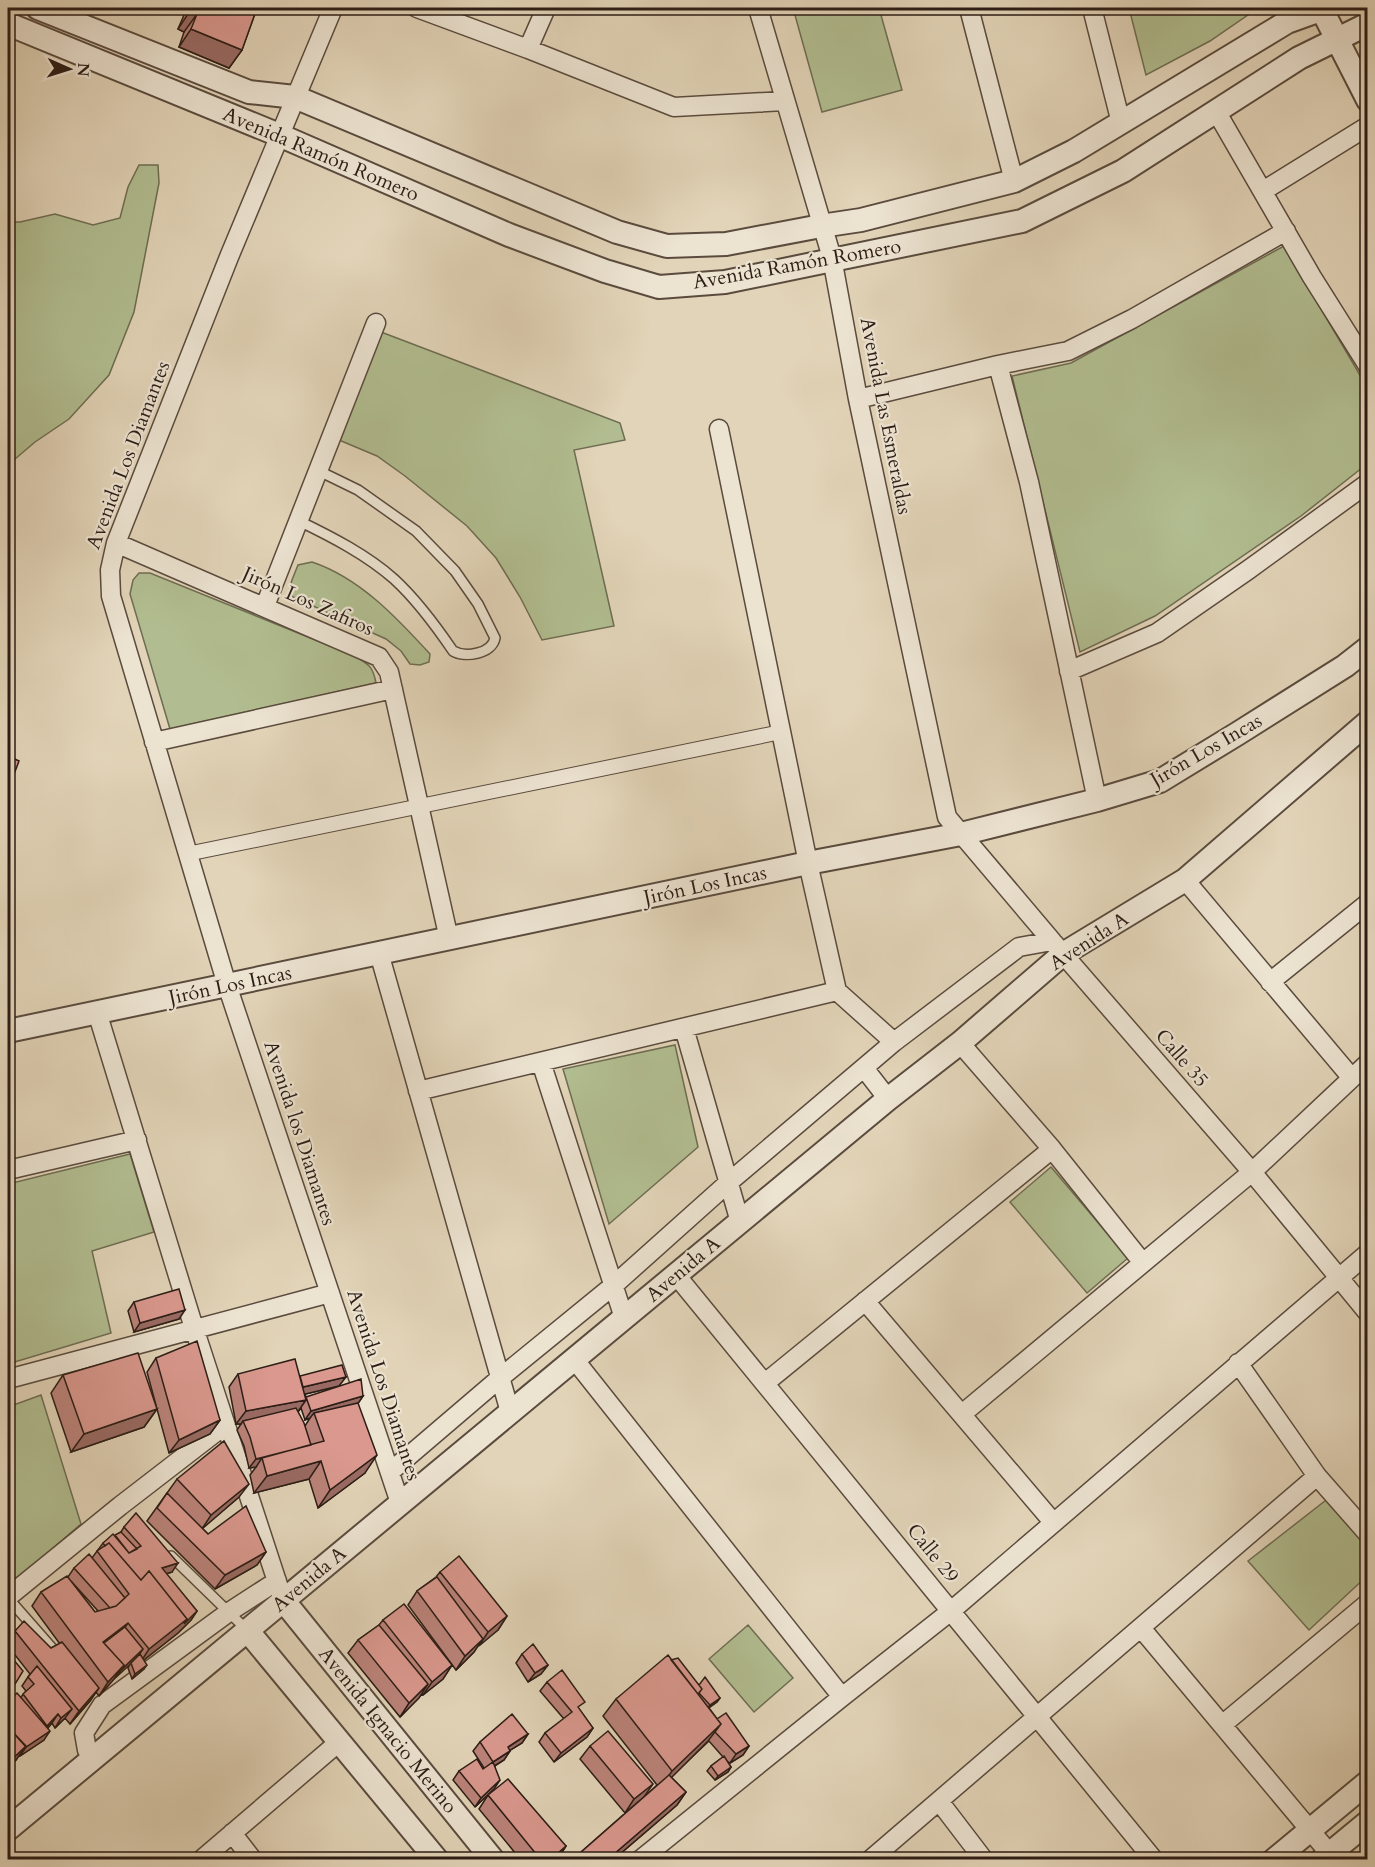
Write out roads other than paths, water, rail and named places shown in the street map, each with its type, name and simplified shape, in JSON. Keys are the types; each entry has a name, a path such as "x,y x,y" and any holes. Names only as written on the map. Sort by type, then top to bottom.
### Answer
{"street":[{"name":"Avenida Ramón Romero","path":"38,8 249,92 295,97 617,232 666,246 726,244 861,220 1014,181 1074,151 1287,22 1323,8"},
{"name":"Avenida Los Diamantes","path":"230,993 111,596 110,570 116,543 229,257 333,8"},
{"path":"417,8 674,107 784,101"},
{"path":"528,49 546,8"},
{"path":"969,8 1014,181"},
{"path":"1092,8 1121,123"},
{"path":"1323,8 1368,100"},
{"path":"1360,8 1368,24"},
{"name":"Avenida Las Esmeraldas","path":"754,9 832,258 858,399 947,817 961,834"},
{"name":"Avenida Ramón Romero","path":"8,24 279,135 510,235 605,271 658,287 725,282 832,258 1022,221 1123,171 1299,58 1368,24"},
{"path":"1216,111 1368,366"},
{"path":"1263,191 1368,126"},
{"path":"858,399 998,365 1068,351 1132,319 1286,231"},
{"path":"266,606 376,323"},
{"path":"998,365 1029,482 1097,800"},
{"path":"719,429 808,863 837,991 894,1042"},
{"path":"1069,671 1157,633 1368,483"},
{"name":"Jirón Los Zafiros","path":"116,543 266,606 379,657 389,672 449,939"},
{"name":"Jirón Los Incas","path":"8,1031 97,1012 230,993 379,953 808,863 961,834 1097,800 1160,781 1346,666 1368,648"},
{"path":"154,742 393,689"},
{"name":"Avenida A","path":"8,1829 247,1630 280,1590 400,1503 960,1043 1057,948 1185,880 1368,722"},
{"path":"187,854 781,732"},
{"name":"Calle 35","path":"961,834 1252,1172 1368,1313"},
{"path":"1185,880 1352,1077"},
{"path":"1270,982 1367,905"},
{"path":"390,1472 614,1285 728,1183 894,1042 1019,947 1057,948"},
{"path":"379,953 510,1412"},
{"path":"418,1091 837,991"},
{"name":"Avenida los Diamantes","path":"230,993 328,1287"},
{"path":"92,1759 87,1750 84,1733 98,1700 229,1612 280,1590 194,1328 97,1012"},
{"path":"684,1028 740,1222"},
{"path":"960,1043 1052,1149 1143,1263"},
{"path":"541,1062 624,1318"},
{"path":"962,1414 1252,1172 1368,1063"},
{"path":"864,1068 888,1100"},
{"path":"8,1170 137,1140"},
{"path":"765,1383 1052,1149"},
{"path":"640,1860 951,1611 1368,1253"},
{"name":"Calle 29","path":"676,1275 1154,1860"},
{"name":"Avenida Los Diamantes","path":"328,1287 400,1503"},
{"path":"8,1378 194,1328 328,1287"},
{"path":"865,1301 1053,1522"},
{"path":"574,1359 842,1697"},
{"path":"1238,1363 1317,1476 1368,1534"},
{"path":"8,1597 124,1510 225,1425"},
{"path":"870,1860 1317,1476"},
{"name":"Avenida Ignacio Merino","path":"280,1590 493,1860"},
{"path":"1222,1725 1368,1603"},
{"path":"1141,1628 1310,1830 1329,1857 1368,1822"},
{"path":"247,1630 437,1860"},
{"path":"201,1860 339,1742"},
{"path":"1274,1860 1368,1782"},
{"path":"939,1801 984,1860"},
{"path":"232,1833 254,1860"}],"lane":[{"path":"299,521 366,558 394,579 420,606 453,651 460,655 468,655 490,649 494,645 495,639 478,604 455,571 430,544 358,490 319,471"},
{"path":"161,1546 247,1630"},
{"path":"8,1597 63,1660"}]}
